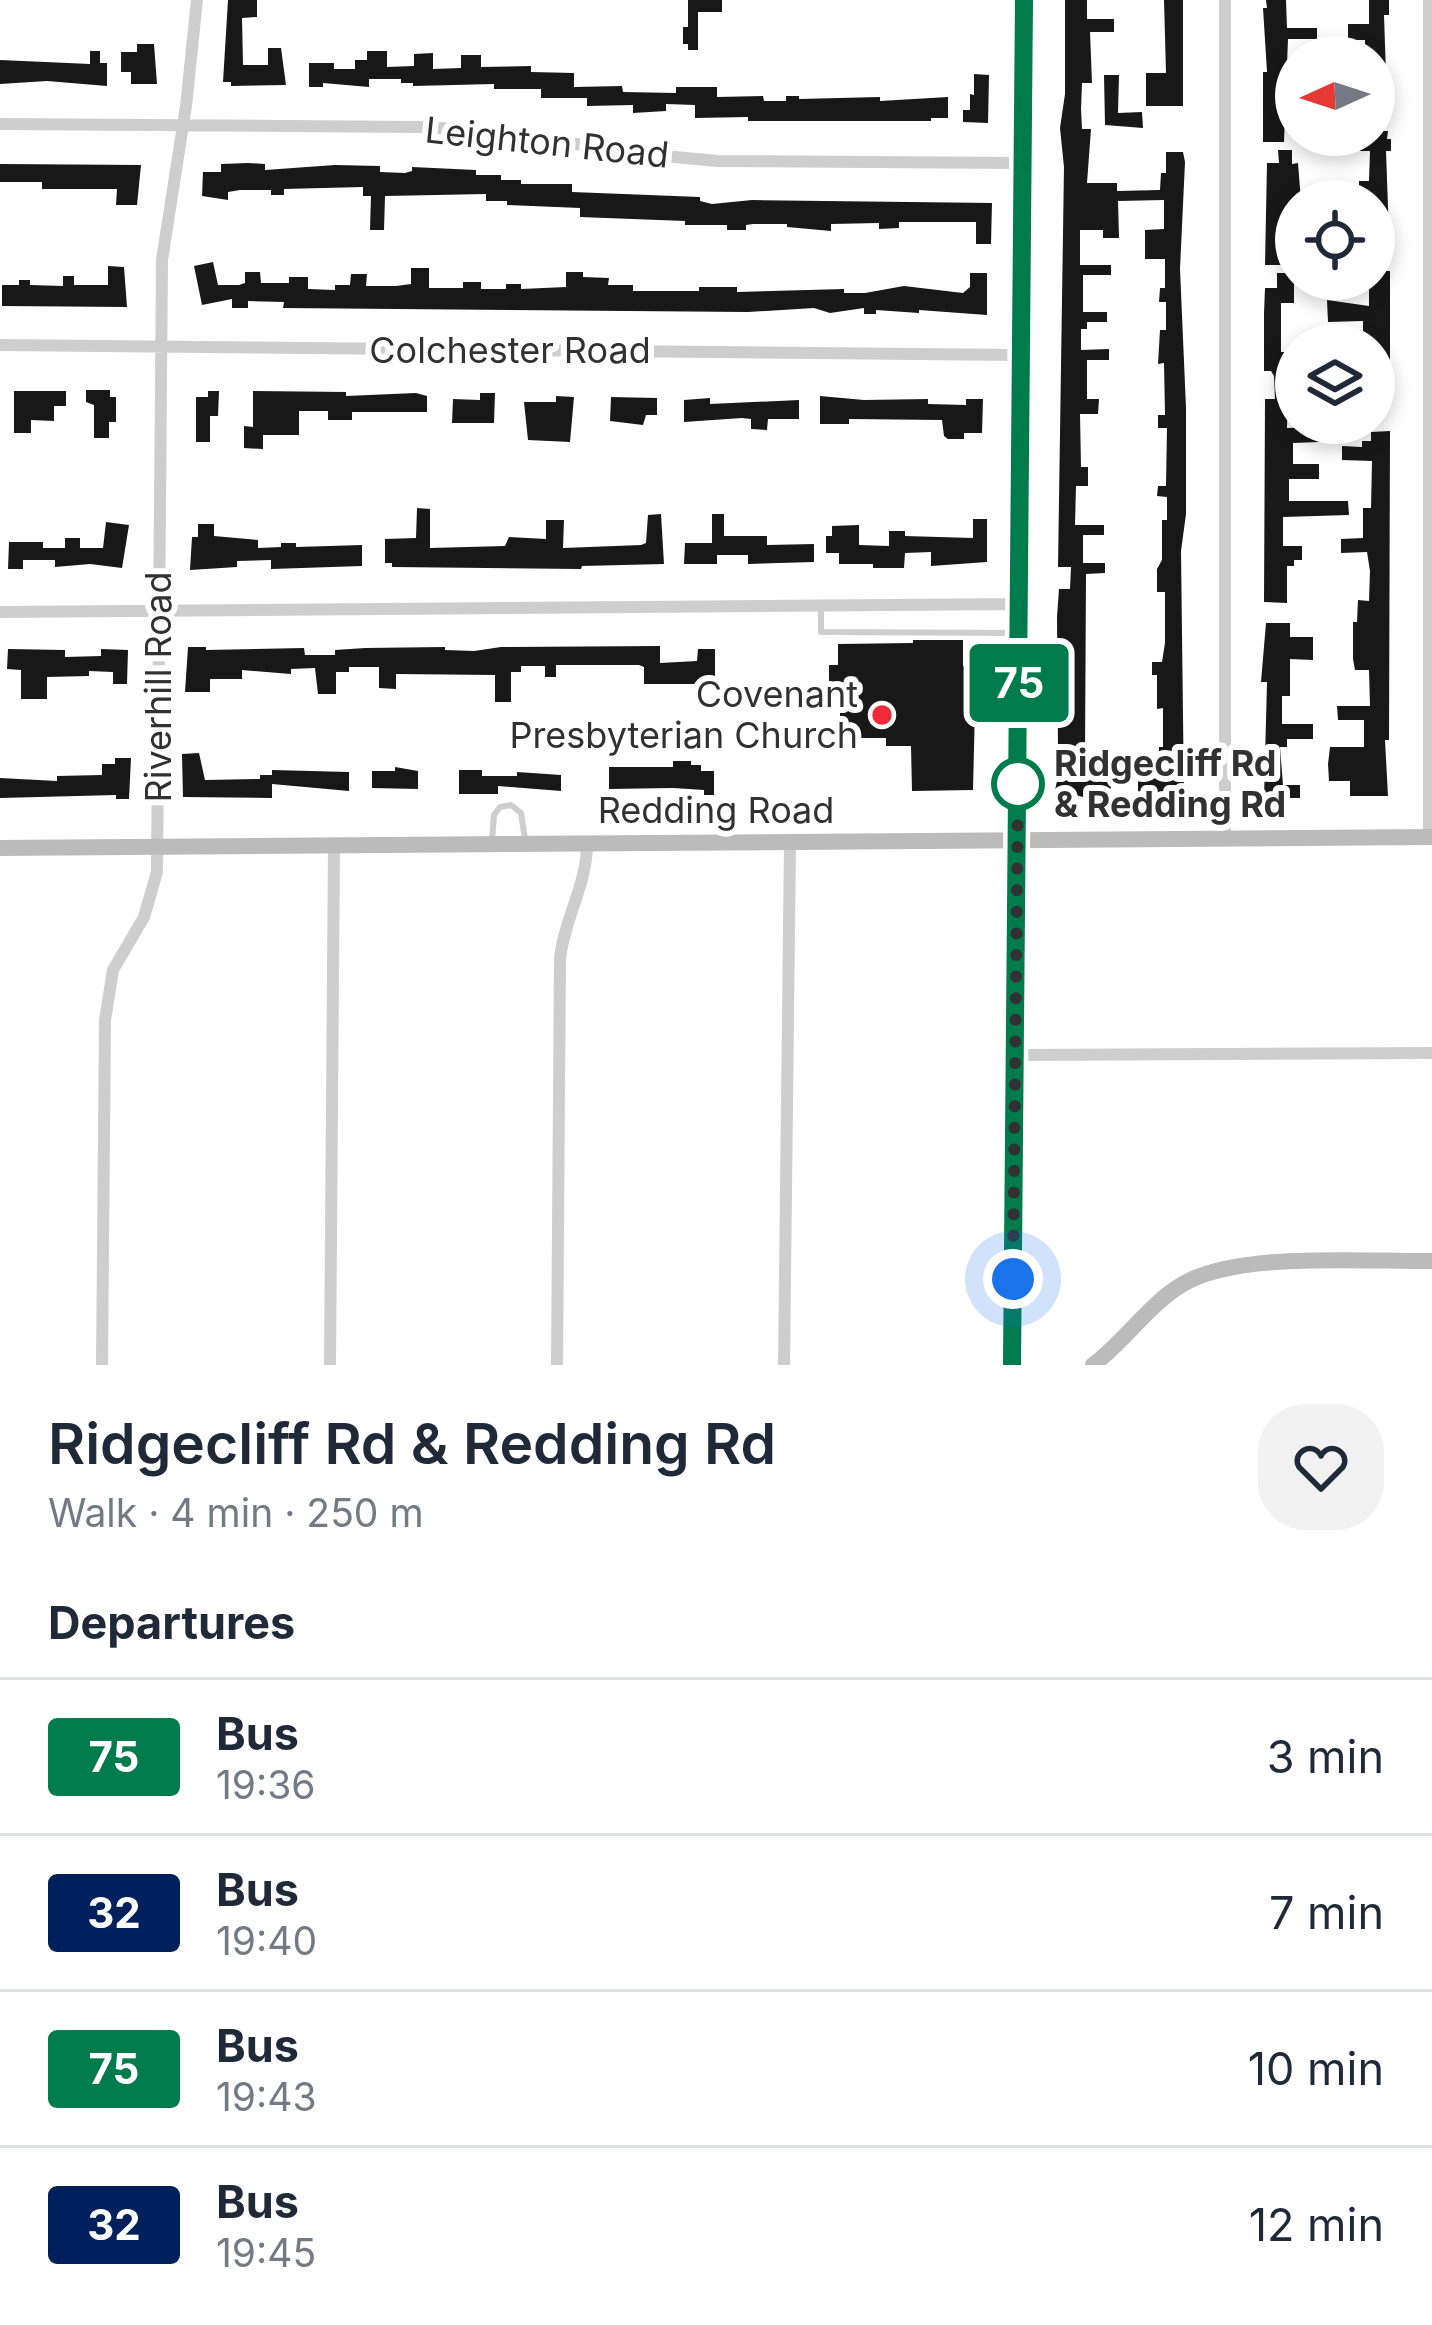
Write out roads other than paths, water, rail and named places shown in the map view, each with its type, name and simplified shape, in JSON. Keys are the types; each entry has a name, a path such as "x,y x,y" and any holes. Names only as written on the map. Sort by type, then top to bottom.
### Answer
{"main road":[{"name":"Redding Road","path":"0,848 1430,837"},
{"path":"1093,1365 1129,1336 1168,1294 1203,1274 1241,1265 1432,1261"}],"street":[{"name":"Riverhill Road","path":"102,1365 106,994 113,970 150,902 157,872 161,260 197,0"},
{"path":"1012,1365 1024,0"},
{"path":"1225,0 1225,839"},
{"path":"1429,0 1430,837"},
{"name":"Leighton Road","path":"0,124 495,131 633,153 718,160 1022,163"},
{"name":"Colchester Road","path":"0,345 1021,355"},
{"path":"0,612 1019,604"},
{"path":"784,1365 790,843"},
{"path":"557,1365 560,959 566,926 581,891 587,844"},
{"path":"330,1365 334,845"},
{"path":"1015,1055 1432,1053"}],"lane":[{"path":"821,605 821,632 1019,633"},
{"path":"493,845 494,815 500,807 511,805 521,813 526,844"}],"place":[{"name":"Covenant Presbyterian Church","path":"882,715"},
{"name":"Ridgecliff Rd & Redding Rd","path":"1018,784"}]}
